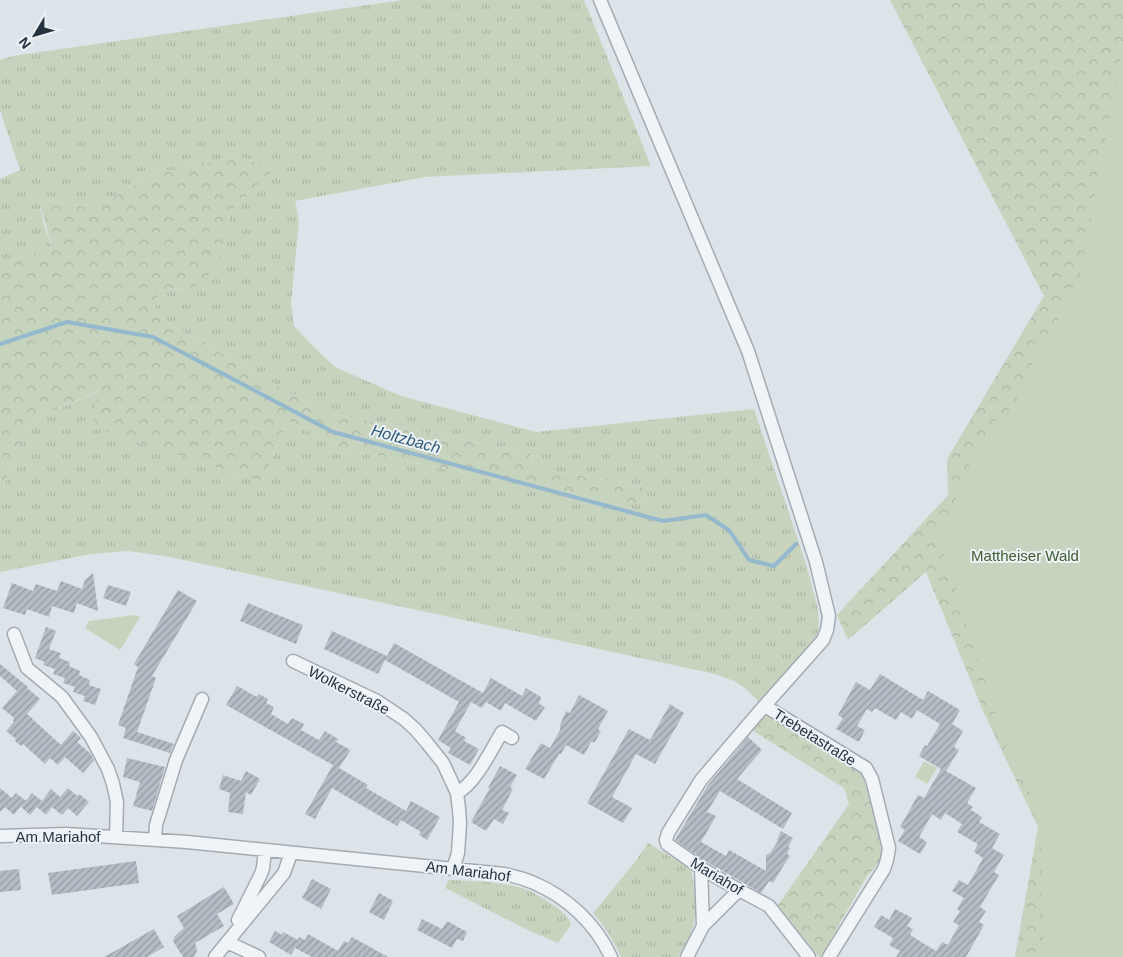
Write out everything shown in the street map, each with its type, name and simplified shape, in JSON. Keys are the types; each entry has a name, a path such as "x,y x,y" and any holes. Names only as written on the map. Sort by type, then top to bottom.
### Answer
{"street":[{"path":"600,0 748,351 816,562 829,616 823,640 765,706"},
{"path":"14,634 27,668 62,697 91,737 108,769 116,793 116,837"},
{"name":"Wolkerstraße","path":"293,662 377,701 404,719 416,730 443,763 456,792 459,809 458,853 453,868"},
{"path":"155,840 156,825 176,760 202,699"},
{"name":"Mariahof","path":"765,706 701,780 668,833 667,844 701,868 769,906 810,957"},
{"name":"Trebetastraße","path":"765,706 866,768 872,779 884,826 889,848 884,869 829,957"},
{"path":"456,792 469,784 502,732 512,738"},
{"name":"Am Mariahof","path":"0,836 67,834 116,837 504,874 526,880 565,901 598,934 611,957"},
{"path":"227,942 261,874 264,850"},
{"path":"215,957 284,873 291,853"},
{"path":"701,868 703,926"},
{"path":"688,957 703,926 739,890"},
{"path":"227,942 259,957"}],"green space":[{"path":"402,0 584,0 651,166 425,177 295,201 299,222 291,303 294,326 335,367 401,396 536,432 754,409 808,570 818,610 819,628 817,640 759,702 745,688 734,681 715,674 165,556 128,551 91,554 0,572 0,486 5,483 28,422 99,391 93,427 262,482 288,421 342,449 576,494 649,505 642,486 532,468 531,453 324,412 156,315 156,301 161,289 192,288 222,253 231,211 276,166 232,157 213,162 192,164 174,170 153,172 142,181 109,200 84,207 47,200 39,202 44,225 52,246 0,266 0,179 20,170 0,110 0,60 13,56"},
{"name":"Mattheiser Wald","path":"890,0 1123,0 1123,957 1015,957 1038,827 984,713 926,572 848,640 837,615 948,495 947,459 1044,296"},
{"name":"Mattheiser Wald","path":"1123,44 1123,957 1040,957 1044,945 1040,829 1035,801 1009,756 939,537 935,536 947,521 976,448 997,419 1019,402 1015,394 1079,283"},
{"path":"232,157 277,166 231,211 222,253 206,279 192,288 161,289 156,301 156,315 324,412 531,453 532,468 642,486 649,505 576,494 342,449 288,421 262,482 92,427 98,391 28,422 5,483 0,486 0,266 52,246 39,202 47,200 84,207 109,200 142,181 153,172 174,170 192,164 213,162"},
{"path":"134,615 140,617 120,650 85,628 89,621"},
{"path":"769,714 862,773 882,840 884,858 867,876 821,957 819,957 778,905 849,804 844,788 750,729"},
{"path":"924,761 937,768 927,784 915,777"},
{"path":"648,843 691,869 695,893 695,917 690,935 678,957 621,957 609,934 593,913 635,862"},
{"path":"448,880 493,882 527,890 560,910 568,918 571,925 558,943 445,888"}],"building":[{"path":"93,573 98,611 77,603 74,613 52,606 49,617 27,609 25,615 3,608 12,583 33,591 36,584 57,591 61,581 82,589 85,580"},
{"path":"108,585 131,592 126,606 103,598"},
{"path":"178,590 197,601 152,676 156,678 137,732 174,744 170,753 123,738 126,728 118,725 138,667 134,664"},
{"path":"248,603 303,625 296,644 240,621"},
{"path":"46,627 56,631 49,649 61,653 59,658 70,662 69,666 80,671 79,675 90,680 89,685 101,689 95,705 83,701 85,696 73,692 75,687 63,683 65,678 53,674 55,669 43,665 45,662 35,658"},
{"path":"332,631 387,656 378,674 324,649"},
{"path":"394,643 483,693 491,678 522,696 526,688 541,697 539,704 545,707 536,721 505,703 501,711 486,702 482,708 471,702 455,731 466,738 464,741 479,749 470,765 448,753 451,748 438,740 459,702 385,660"},
{"path":"0,664 40,699 27,714 61,745 73,731 81,738 77,742 90,753 94,760 83,773 65,757 58,765 50,758 45,764 23,744 21,746 15,741 16,739 6,731 14,722 14,718 2,708 17,691 0,676"},
{"path":"880,674 923,700 928,691 960,710 952,724 963,731 954,747 959,750 946,771 976,788 967,803 973,807 971,810 982,817 979,822 1000,834 992,848 1004,855 994,872 999,875 980,907 986,911 979,922 984,925 966,957 896,957 900,951 889,945 893,938 874,927 881,915 889,920 895,909 912,918 907,926 913,929 910,935 936,951 942,942 948,945 959,925 953,922 960,911 957,909 964,898 952,891 959,880 968,885 983,858 974,852 978,844 957,832 962,824 945,813 941,820 932,814 919,837 927,842 920,854 898,841 905,830 900,827 918,795 924,798 941,769 919,756 940,724 917,710 912,719 901,712 896,720 875,708 872,712 867,709 857,726 865,730 859,742 836,729 843,718 838,715 856,682 870,690"},
{"path":"237,686 257,697 259,694 268,699 266,703 274,707 271,714 288,724 292,718 304,724 301,730 319,740 325,731 338,739 336,742 350,751 339,768 368,785 366,788 406,811 411,801 440,817 427,840 419,835 421,832 401,820 397,826 332,788 315,819 305,814 333,765 226,705"},
{"path":"579,695 608,711 598,729 601,731 595,742 591,742 584,755 566,745 544,779 525,769 541,743 550,748 560,730 560,725 566,711 570,713"},
{"path":"670,704 684,713 655,764 636,754 612,797 632,808 623,823 587,803 629,729 650,740"},
{"path":"748,737 762,750 737,779 792,813 783,829 720,791 707,812 716,816 701,842 726,856 729,850 766,871 766,855 770,853 778,841 781,831 793,838 788,847 790,848 787,854 790,856 773,883 769,881 761,893 702,859 675,840 708,785"},
{"path":"127,758 165,767 152,811 133,806 140,782 123,777"},
{"path":"500,766 517,775 510,787 513,789 502,810 509,813 503,824 494,819 486,831 471,822"},
{"path":"246,771 260,779 251,795 246,792 243,814 228,812 230,793 219,789 223,775 241,781"},
{"path":"0,788 12,798 16,793 26,801 32,793 42,801 51,789 60,797 68,788 77,796 79,794 89,802 77,816 68,808 62,815 52,807 46,815 37,807 41,802 30,815 21,807 24,802 14,815 5,807 0,812"},
{"path":"136,861 139,883 52,895 48,873"},
{"path":"19,869 21,890 0,892 0,871"},
{"path":"312,879 331,889 321,909 302,898"},
{"path":"224,887 234,904 217,914 224,926 195,943 197,950 194,957 183,957 173,941 175,936 184,928 177,916"},
{"path":"379,893 393,901 384,920 369,912"},
{"path":"422,919 442,929 447,921 467,932 463,941 457,939 452,948 417,930"},
{"path":"154,929 164,947 147,957 104,957"},
{"path":"275,931 282,935 283,932 298,940 299,937 305,940 308,934 338,951 344,941 348,943 352,937 388,957 312,957 295,948 291,955 269,942"}],"waterway":[{"name":"Holtzbach","path":"0,344 67,322 153,337 333,432 663,521 706,515 729,530 749,560 774,566 796,544"}]}
